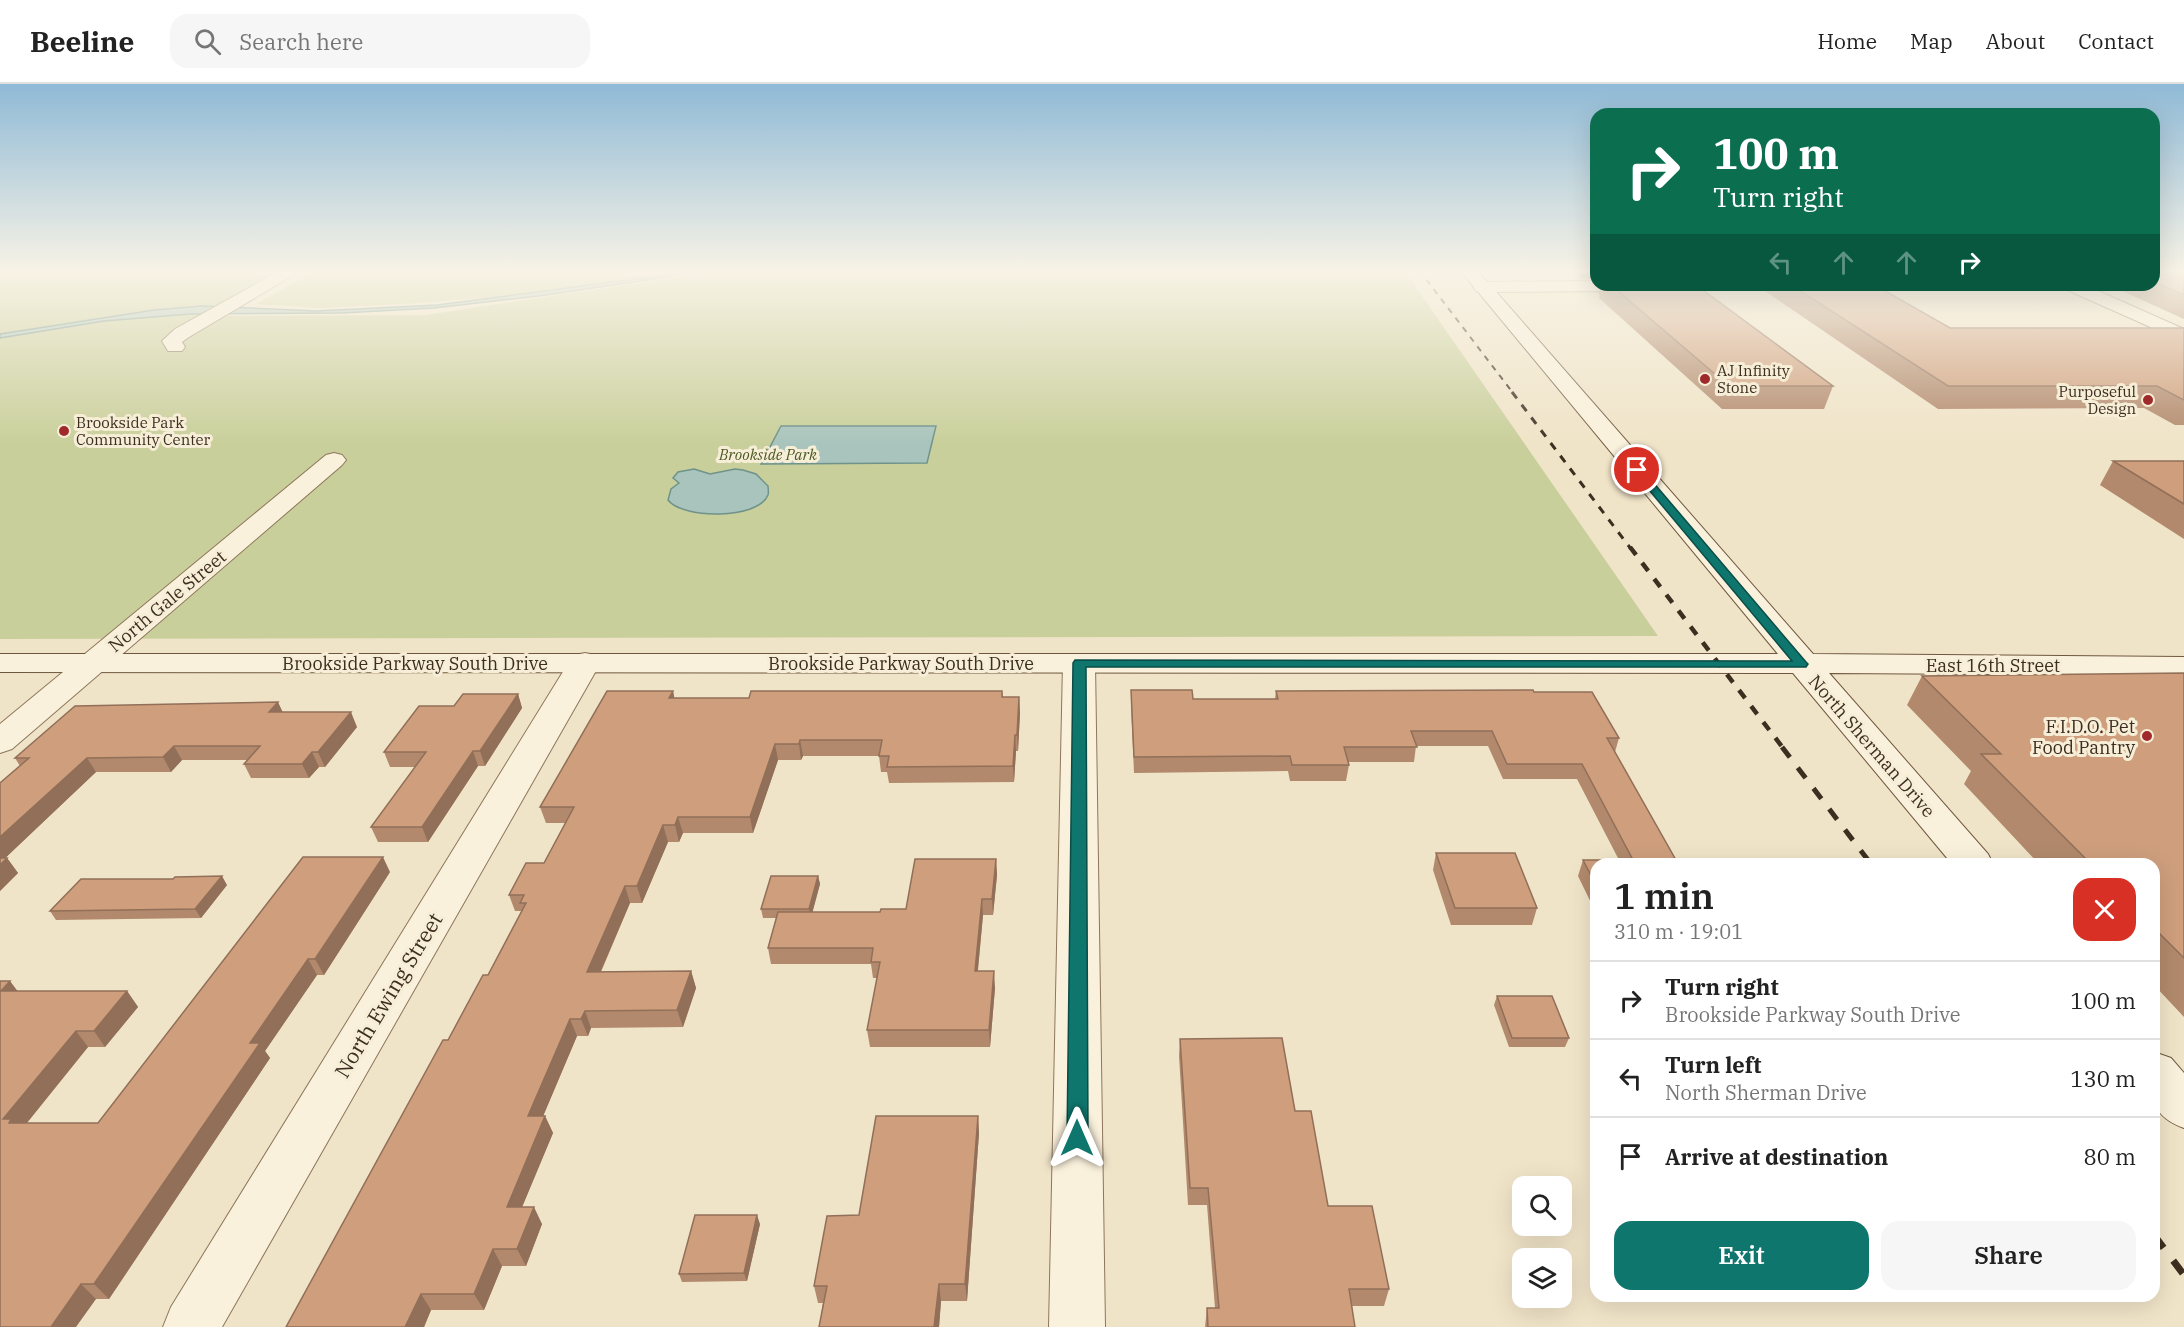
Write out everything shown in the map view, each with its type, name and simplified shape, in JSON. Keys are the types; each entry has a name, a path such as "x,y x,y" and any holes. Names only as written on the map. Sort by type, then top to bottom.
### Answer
{"main road":[{"path":"175,347 172,341 192,328"},
{"name":"North Sherman Drive","path":"1517,328 1969,858"},
{"path":"2166,328 2184,336"},
{"name":"North Gale Street","path":"0,741 334,460"},
{"name":"North Ewing Street","path":"191,1327 585,662"},
{"name":"Brookside Parkway South Drive","path":"0,663 1802,664"},
{"path":"1077,1327 1079,663"},
{"name":"East 16th Street","path":"1802,664 2184,666"},
{"path":"2160,1079 2184,1107"}],"green space":[{"name":"Brookside Park","path":"0,328 1444,328 1658,636 0,639"}],"water":[{"path":"38,328 61,328 0,338 0,334"},
{"path":"781,426 936,426 927,463 761,464"},
{"path":"694,469 710,474 735,469 756,474 768,486 768,495 761,503 736,513 688,511 668,500 671,489 679,483 673,478 678,472"}],"building":[{"path":"1661,328 1754,328 1833,386 1729,386"},
{"path":"1858,328 2184,328 2184,400 2157,386 1948,386"},
{"path":"2113,461 2184,461 2184,504"},
{"path":"2184,673 2184,958 2160,934 2160,858 2085,858 1981,754 2001,754 1922,676"},
{"path":"1131,690 1192,690 1193,699 1278,699 1276,691 1533,690 1534,692 1592,692 1619,738 1607,738 1675,858 1632,858 1582,764 1507,764 1492,731 1411,731 1417,747 1344,747 1349,765 1292,765 1290,756 1134,757"},
{"path":"607,691 673,691 669,698 749,698 751,691 1002,691 1002,697 1019,697 1013,766 887,767 889,756 879,756 882,740 800,740 799,744 775,744 750,817 678,817 675,825 663,825 637,886 625,886 587,972 691,971 677,1010 585,1011 581,1019 570,1019 528,1116 545,1116 507,1207 534,1207 517,1249 493,1249 474,1294 421,1294 405,1327 286,1327 443,1040 448,1040 483,975 488,975 526,903 520,903 524,895 509,895 526,863 544,863 574,807 540,807"},
{"path":"463,694 518,694 480,751 473,751 422,827 371,827 426,752 384,752 419,706 454,706"},
{"path":"278,702 269,712 351,712 318,752 312,752 302,764 244,764 260,746 174,746 163,757 87,758 0,837 0,783 29,758 15,758 75,706"},
{"path":"1436,853 1515,853 1537,908 1455,908"},
{"path":"303,857 383,857 315,959 308,959 250,1043 260,1043 94,1284 81,1284 51,1327 0,1327 0,981 10,981 1,991 127,991 94,1031 76,1031 3,1119 11,1119 9,1123 98,1123"},
{"path":"0,858 7,858 0,865"},
{"path":"915,859 996,859 992,899 982,899 975,971 994,971 989,1030 867,1030 880,962 871,962 873,948 768,948 778,912 880,912 881,909 906,909"},
{"path":"1583,860 1590,860 1590,873"},
{"path":"222,876 195,909 50,911 81,879 173,879 175,877"},
{"path":"771,876 818,876 809,909 761,909"},
{"path":"1497,996 1552,996 1569,1038 1512,1038"},
{"path":"1282,1038 1295,1111 1311,1111 1328,1206 1372,1206 1389,1289 1349,1289 1355,1327 1208,1327 1207,1308 1219,1308 1208,1188 1190,1188 1180,1039"},
{"path":"876,1116 978,1116 965,1284 939,1284 934,1327 819,1327 827,1286 814,1286 827,1216 859,1215"},
{"path":"695,1215 757,1215 744,1273 679,1274"}],"railway":[{"path":"1463,328 1513,393"},
{"path":"1512,392 1631,549"},
{"path":"1630,547 1783,748"},
{"path":"1782,747 1866,858"},
{"path":"2160,1243 2184,1275"}],"place":[{"name":"AJ Infinity Stone","path":"1705,379"},
{"name":"Purposeful Design","path":"2148,400"},
{"name":"Brookside Park Community Center","path":"64,431"},
{"name":"F.I.D.O. Pet Food Pantry","path":"2147,736"}],"route":[{"path":"1077,1138 1079,663 1802,664 1637,470"}]}
